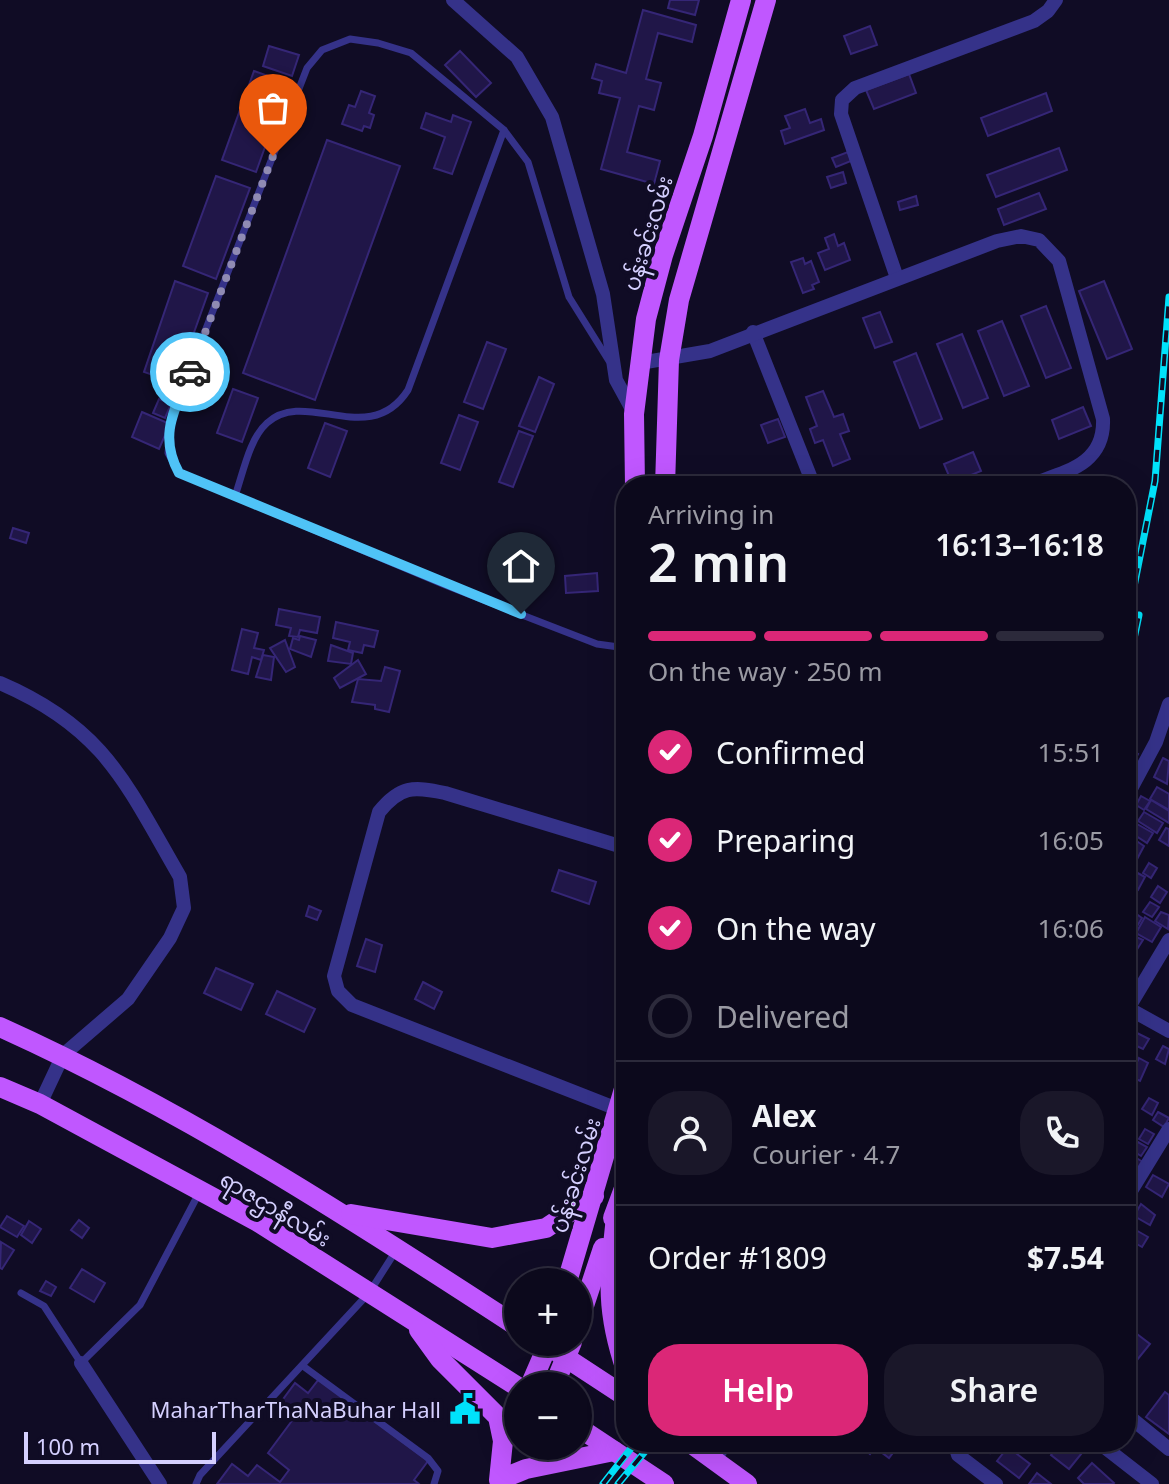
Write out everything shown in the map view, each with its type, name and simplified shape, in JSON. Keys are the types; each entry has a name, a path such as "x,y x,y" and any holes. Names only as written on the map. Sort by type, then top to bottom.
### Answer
{"main road":[{"name":"ပန်းခင်းလမ်း","path":"635,476 634,414 646,319 741,0"},
{"path":"665,476 669,360 694,239 766,0"},
{"path":"0,1027 63,1055 345,1213 504,1318"},
{"name":"ရာဇဌာနီလမ်း","path":"0,1087 40,1104 258,1222 504,1378"},
{"name":"ပန်းခင်းလမ်း","path":"571,1268 616,1123"},
{"path":"345,1213 492,1238 546,1228 594,1196"},
{"path":"592,1282 616,1211"},
{"path":"616,1216 609,1273 609,1312 616,1336"},
{"path":"411,1319 440,1359 498,1417 503,1441 498,1482"},
{"path":"575,1356 616,1389"},
{"path":"592,1436 664,1484"},
{"path":"498,1482 526,1469 614,1451"},
{"path":"702,1452 747,1484"},
{"path":"498,1482 508,1460"}],"street":[{"path":"453,0 517,57 552,117 603,294 616,380 634,414"},
{"path":"897,278 841,114 842,100 855,88 1034,21 1048,11 1056,0"},
{"path":"640,363 710,351 997,241 1021,236 1039,240 1059,261 1103,419 1104,435 1086,464 1054,476"},
{"path":"753,332 810,476"},
{"path":"0,683 43,701 99,746 113,763 180,877 184,908 128,999 63,1055 40,1104"},
{"path":"1136,779 1156,742 1169,704"},
{"path":"616,845 445,793 421,788 394,793 379,812 334,976 338,991 352,1005 616,1108"},
{"path":"1136,994 1169,940"},
{"path":"1136,1014 1169,1031"},
{"path":"1136,1183 1169,1129"},
{"path":"81,1363 160,1484"},
{"path":"1136,1422 1169,1449"},
{"path":"714,1461 720,1452"},
{"path":"957,1452 996,1484"},
{"path":"1111,1452 1152,1484"}],"lane":[{"path":"613,367 569,297 528,162 504,130 411,53 350,39 322,50 307,68 171,419 168,453 179,473 459,591 597,644 616,647"},
{"path":"235,496 257,436 267,422 284,413 372,418 399,404 408,390 504,130"},
{"path":"21,1293 44,1306 81,1363 140,1305 200,1191"},
{"path":"196,1484 200,1475 369,1293 397,1248"},
{"path":"303,1366 428,1458 438,1471 434,1484"}],"building":[{"path":"670,0 699,0 695,15 668,8"},
{"path":"643,10 696,25 692,42 658,33 646,79 661,83 654,110 639,106 627,152 660,161 654,184 601,169 620,98 599,93 602,81 592,78 596,64 626,73"},
{"path":"870,26 877,45 851,54 844,36"},
{"path":"269,46 299,55 292,76 263,66"},
{"path":"460,51 491,83 476,97 445,65"},
{"path":"254,71 288,83 256,172 222,160"},
{"path":"909,74 916,93 874,109 866,90"},
{"path":"361,91 375,96 369,113 374,115 370,128 364,126 362,131 342,124 349,105 355,107"},
{"path":"1046,93 1052,111 988,136 981,118"},
{"path":"805,109 810,123 821,119 824,130 785,144 781,131 790,128 785,116"},
{"path":"426,113 451,122 453,115 471,122 452,174 434,168 445,137 421,128"},
{"path":"327,140 400,166 315,400 243,373"},
{"path":"1059,148 1067,170 996,197 987,175"},
{"path":"848,152 851,161 836,167 832,158"},
{"path":"843,172 846,183 831,188 827,177"},
{"path":"216,176 250,188 216,279 183,266"},
{"path":"1039,193 1046,209 1004,225 998,209"},
{"path":"916,196 918,205 900,210 898,202"},
{"path":"834,234 838,246 844,243 850,260 825,270 818,253 829,249 825,238"},
{"path":"803,258 805,264 811,261 819,282 812,285 814,289 803,293 791,262"},
{"path":"175,281 208,293 176,383 144,372"},
{"path":"1104,281 1132,349 1107,359 1079,291"},
{"path":"1046,306 1071,368 1046,378 1021,316"},
{"path":"880,312 892,342 875,348 863,318"},
{"path":"1002,321 1029,386 1004,396 978,331"},
{"path":"962,334 988,398 963,408 937,344"},
{"path":"487,342 506,349 483,409 464,402"},
{"path":"916,353 942,419 920,428 894,362"},
{"path":"539,377 554,384 535,432 519,426"},
{"path":"233,389 258,398 242,442 217,433"},
{"path":"823,391 834,417 843,414 849,431 840,434 850,459 833,466 823,440 815,443 810,429 817,426 806,397"},
{"path":"159,399 171,404 165,418 153,413"},
{"path":"1083,407 1091,426 1059,439 1052,420"},
{"path":"142,412 170,424 159,449 132,437"},
{"path":"459,415 478,422 460,470 441,463"},
{"path":"778,419 785,437 768,443 761,425"},
{"path":"325,423 347,431 330,477 308,468"},
{"path":"519,431 533,436 513,487 499,482"},
{"path":"973,452 981,471 969,476 949,476 944,464"},
{"path":"13,528 29,533 26,543 10,538"},
{"path":"597,573 598,591 566,593 565,576"},
{"path":"279,609 320,617 317,633 300,630 298,637 289,636 291,628 276,625"},
{"path":"336,622 378,631 374,647 364,645 362,653 348,650 350,642 333,638"},
{"path":"242,629 258,633 254,648 264,650 261,660 252,657 248,674 232,670"},
{"path":"300,636 316,640 311,657 290,649 293,638 299,640"},
{"path":"285,640 295,667 286,672 270,648"},
{"path":"331,645 353,653 351,664 328,661"},
{"path":"263,655 274,657 271,680 256,677"},
{"path":"358,660 366,674 340,688 334,678"},
{"path":"385,667 400,671 389,712 375,709 375,705 352,702 358,679 381,681"},
{"path":"1163,758 1169,761 1167,784 1154,777"},
{"path":"1157,787 1169,794 1169,810 1150,799"},
{"path":"1141,796 1150,801 1144,810 1136,805"},
{"path":"1151,800 1169,811 1169,823 1146,809"},
{"path":"1144,812 1163,823 1157,833 1138,821"},
{"path":"1136,825 1153,833 1147,843 1136,836"},
{"path":"1166,828 1169,829 1169,846 1159,840"},
{"path":"1136,841 1144,846 1136,861"},
{"path":"1149,863 1157,868 1151,878 1143,873"},
{"path":"559,870 596,882 589,904 552,891"},
{"path":"1136,872 1145,877 1136,889"},
{"path":"1158,886 1167,892 1160,903 1151,897"},
{"path":"1150,902 1159,907 1152,917 1143,912"},
{"path":"309,906 321,911 317,920 306,916"},
{"path":"1161,912 1169,915 1168,929 1155,921"},
{"path":"1136,914 1142,918 1136,928"},
{"path":"1145,917 1161,927 1152,942 1136,933"},
{"path":"1136,937 1143,940 1136,951"},
{"path":"366,939 382,945 375,972 357,966"},
{"path":"216,968 253,984 241,1010 204,993"},
{"path":"423,982 442,992 434,1009 415,999"},
{"path":"277,991 315,1009 304,1032 266,1014"},
{"path":"1136,1032 1149,1039 1143,1049 1136,1046"},
{"path":"1163,1046 1169,1049 1165,1064 1156,1059"},
{"path":"1139,1058 1148,1063 1140,1081 1136,1079"},
{"path":"1149,1098 1158,1103 1152,1115 1142,1109"},
{"path":"1158,1112 1169,1118 1164,1127 1153,1120"},
{"path":"1145,1129 1154,1134 1148,1144 1139,1139"},
{"path":"1136,1141 1147,1147 1141,1156 1136,1153"},
{"path":"1136,1158 1143,1162 1136,1174"},
{"path":"1153,1175 1169,1184 1162,1197 1146,1187"},
{"path":"1141,1204 1155,1215 1150,1225 1136,1217"},
{"path":"7,1216 24,1226 17,1237 0,1227"},
{"path":"79,1220 89,1228 82,1238 71,1230"},
{"path":"29,1221 41,1229 32,1243 21,1235"},
{"path":"1136,1230 1148,1237 1142,1247 1136,1244"},
{"path":"1,1242 14,1250 2,1269 0,1268"},
{"path":"82,1269 105,1283 94,1302 70,1288"},
{"path":"46,1281 56,1287 51,1296 40,1291"},
{"path":"1136,1336 1150,1344 1137,1360 1136,1359"},
{"path":"319,1379 428,1461 414,1480 419,1484 217,1484 232,1464 248,1476 257,1465 280,1482 289,1470 268,1453 294,1418 278,1406 295,1383 308,1393"},
{"path":"1165,1392 1169,1395 1169,1434 1146,1417"},
{"path":"1004,1452 1014,1452 1030,1464 1019,1478 997,1461"},
{"path":"1053,1452 1082,1453 1069,1469 1051,1455"},
{"path":"1092,1463 1114,1483 1084,1484 1078,1478"},
{"path":"1037,1473 1051,1484 1029,1484"}],"railway":[{"path":"1136,577 1155,481 1169,297"},
{"path":"1136,629 1139,615"},
{"path":"603,1484 628,1452"},
{"path":"618,1484 645,1452"}],"way so far":[{"path":"190,372 273,156"}],"place":[{"name":"MaharTharThaNaBuhar Hall","path":"465,1409"}],"route":[{"path":"190,372 171,419 168,438 168,453 179,473 521,614"}]}
